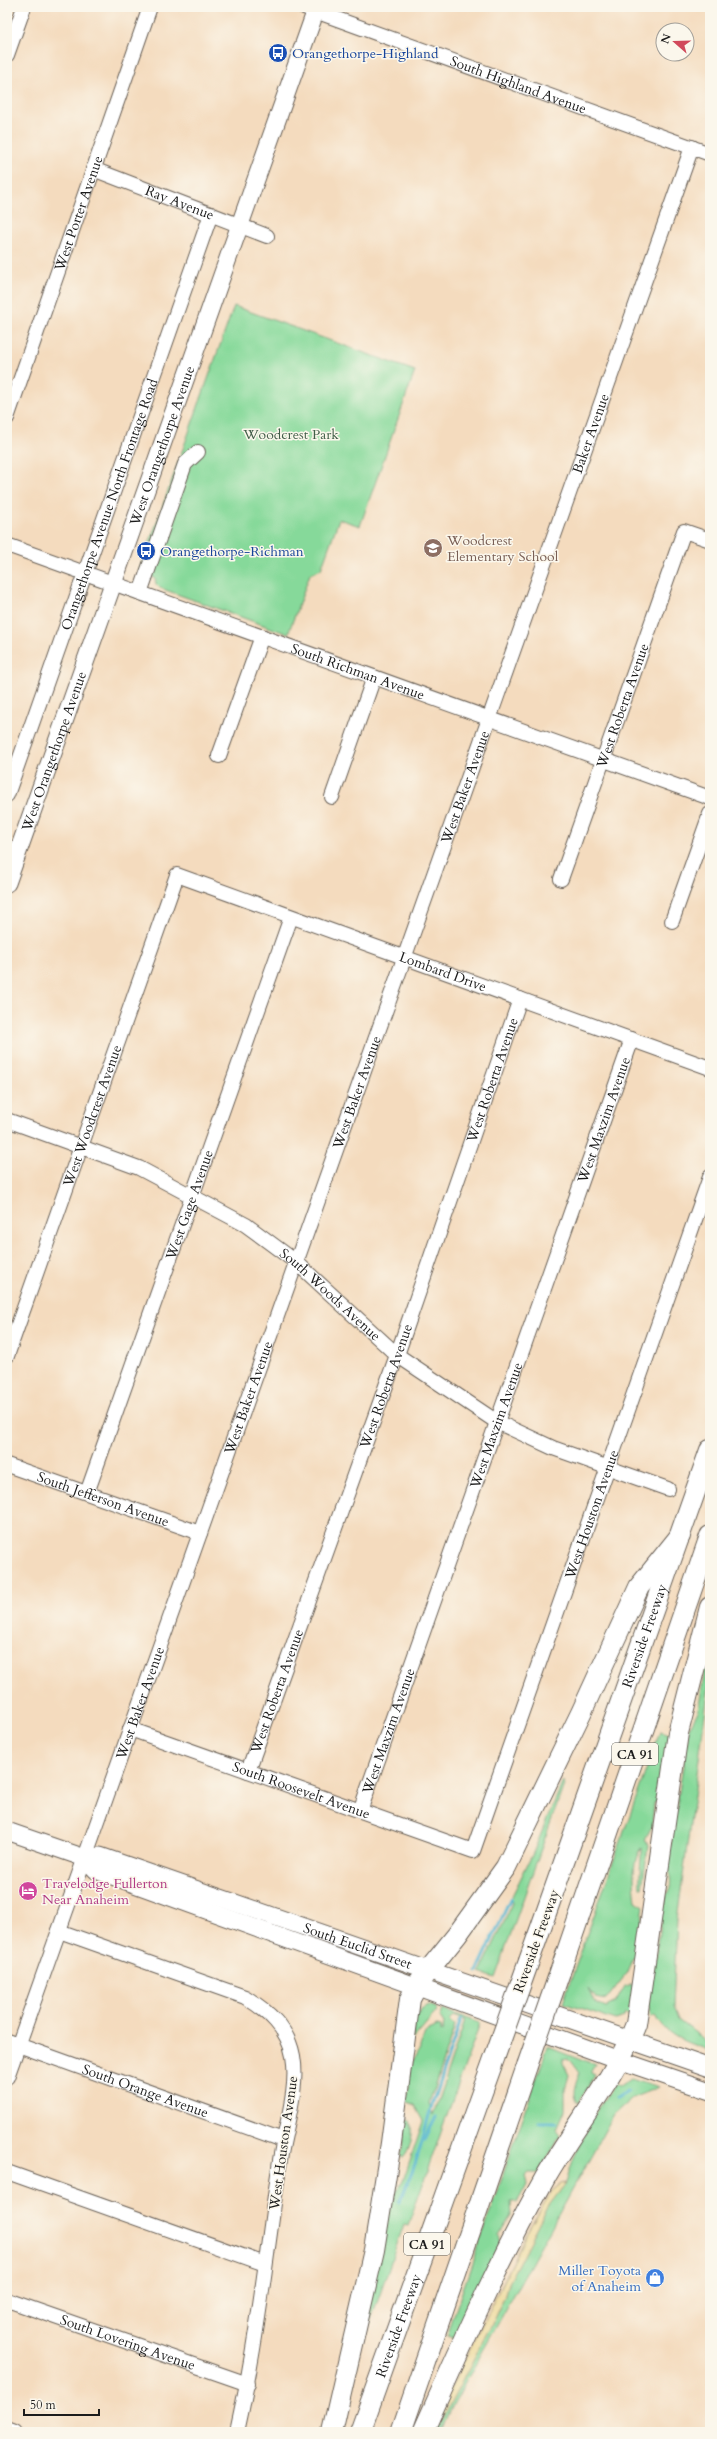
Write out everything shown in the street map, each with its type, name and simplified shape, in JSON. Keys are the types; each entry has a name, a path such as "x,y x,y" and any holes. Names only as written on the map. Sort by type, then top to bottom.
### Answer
{"highway":[{"name":"Riverside Freeway","path":"360,2432 710,1450"},
{"path":"332,2432 374,2250 391,2143 408,2007 416,1987 506,1867 581,1713 639,1587 680,1536"},
{"name":"Riverside Freeway","path":"401,2432 710,1536"},
{"path":"423,2432 514,2238 546,2177 619,2060 630,2040 636,2024 678,1733 710,1607"}],"main road":[{"name":"West Orangethorpe Avenue","path":"7,883 239,226 312,8"},
{"name":"South Euclid Street","path":"7,1831 85,1858 100,1856 710,2068"},
{"name":"South Euclid Street","path":"85,1858 96,1870 416,1987 710,2091"}],"street":[{"path":"7,55 24,7"},
{"name":"West Porter Avenue","path":"7,418 150,7"},
{"name":"South Highland Avenue","path":"312,8 710,154"},
{"name":"Baker Avenue","path":"489,719 692,147"},
{"name":"Ray Avenue","path":"93,170 267,236"},
{"name":"Orangethorpe Avenue North Frontage Road","path":"7,795 211,214"},
{"path":"140,593 185,464 198,452"},
{"name":"West Roberta Avenue","path":"561,880 684,531 710,540"},
{"name":"South Richman Avenue","path":"7,545 114,582 140,593 710,798"},
{"path":"220,756 262,636"},
{"path":"332,797 374,677"},
{"name":"West Baker Avenue","path":"7,2077 13,2043 59,1931 489,719"},
{"path":"672,921 710,814"},
{"name":"Lombard Drive","path":"177,875 710,1068"},
{"name":"West Woodcrest Avenue","path":"7,1356 177,875"},
{"name":"West Gage Avenue","path":"87,1493 291,917"},
{"name":"West Roberta Avenue","path":"248,1771 397,1355 520,999"},
{"name":"West Maxzim Avenue","path":"360,1811 632,1040"},
{"name":"South Woods Avenue","path":"7,1120 139,1168 246,1225 296,1262 397,1355 497,1422 553,1448 668,1489"},
{"name":"West Houston Avenue","path":"473,1851 710,1177"},
{"name":"South Jefferson Avenue","path":"7,1465 200,1533"},
{"name":"South Roosevelt Avenue","path":"130,1729 473,1851"},
{"name":"West Houston Avenue","path":"59,1931 245,1997 271,2015 287,2036 293,2055 295,2078 283,2140 248,2384 237,2432"},
{"name":"South Orange Avenue","path":"13,2043 283,2140"},
{"path":"7,2172 265,2264"},
{"name":"South Lovering Avenue","path":"7,2300 248,2384"},
{"path":"7,2429 15,2432"}],"green space":[{"name":"Woodcrest Park","path":"234,306 415,371 360,526 339,519 321,569 310,574 288,634 160,588 156,584 155,578 139,572"},
{"path":"710,1638 710,1678 677,1920 673,2006 678,2020 710,2045 710,2051 686,2042 665,2029 656,2015 651,2017 648,2004 664,1898 671,1880 667,1869 689,1728 698,1711"},
{"path":"660,1731 671,1734 660,1798 654,1803 652,1825 645,1841 647,1842 648,1846 642,1888 640,1887 641,1848 634,1867 636,1901 644,1906 637,1956 632,1959 627,1973 606,2000 596,1998 589,1989 595,2002 606,2007 616,2002 625,1986 634,1984 630,2016 625,2014 624,2017 616,2020 563,2002"},
{"path":"563,1781 565,1782 495,1978 480,1973 513,1903 511,1898 533,1853"},
{"path":"428,2005 438,2008 436,2013 413,2040 416,2012 420,2012 421,2009"},
{"path":"443,2010 480,2023 408,2225 404,2224 367,2331 363,2330 389,2204 403,2181 423,2121 414,2105 406,2101 411,2066 428,2030 437,2026 441,2027 441,2031 443,2030 444,2024 440,2018","holes":["454,2016 465,2020 433,2115 429,2103 455,2025 450,2020"]},
{"path":"548,2046 596,2065 591,2073 595,2075 579,2102 576,2099 575,2092 579,2073 568,2058 563,2059 563,2063 569,2075 565,2090 565,2110 557,2129 561,2135 539,2173 529,2173 525,2176 527,2184 517,2203 511,2203 512,2215 499,2236 501,2244 456,2338 447,2335"},
{"path":"631,2078 659,2087 632,2098 614,2114 453,2405 441,2432 436,2432 491,2325 504,2297 508,2283 547,2208 566,2183 573,2160 589,2123 614,2084 618,2087"},
{"path":"408,2120 411,2121 412,2135 410,2145 406,2155 403,2158 401,2157 405,2125"}],"sand":[{"path":"566,2183 547,2208 508,2283 504,2297 491,2325 436,2432 429,2432 525,2236 551,2192 561,2184"}],"waterway":[{"path":"477,1972 511,1898"},
{"path":"399,2201 417,2159 436,2091 461,2019"},
{"path":"617,2098 628,2090"},
{"path":"425,2139 436,2117"},
{"path":"538,2122 557,2122"}],"place":[{"name":"Orangethorpe-Highland","path":"278,53"},
{"name":"Woodcrest Elementary School","path":"433,548"},
{"name":"Orangethorpe-Richman","path":"146,551"},
{"name":"Travelodge Fullerton Near Anaheim","path":"28,1891"},
{"name":"Miller Toyota of Anaheim","path":"655,2278"}]}
